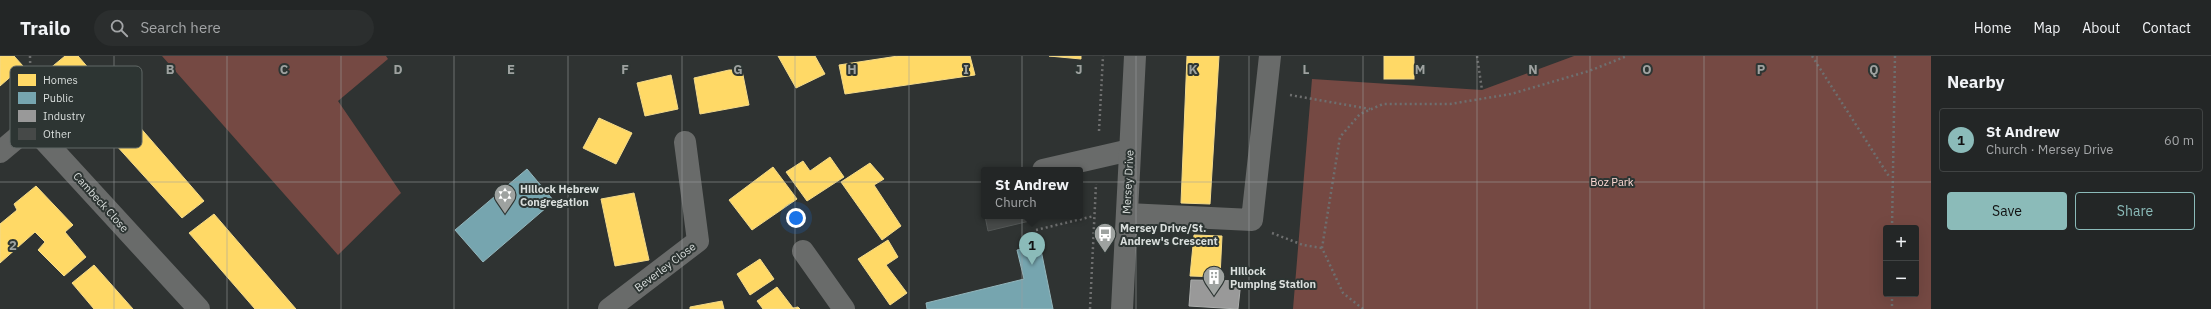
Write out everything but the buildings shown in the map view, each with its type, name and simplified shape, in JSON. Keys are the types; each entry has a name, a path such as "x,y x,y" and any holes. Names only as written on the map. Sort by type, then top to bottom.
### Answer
{"street":[{"name":"Mersey Drive","path":"1122,309 1135,56"},
{"path":"1127,214 1252,220 1270,56"},
{"name":"Beverley Close","path":"609,309 698,241 685,142"},
{"path":"0,152 10,144"},
{"name":"Cambeck Close","path":"51,148 199,309"},
{"path":"1056,167 1130,150"},
{"path":"803,251 844,309"}],"path":[{"path":"30,56 30,66"},
{"path":"1477,56 1482,90"},
{"path":"1363,309 1343,292 1322,248 1340,137 1360,114 1383,104 1450,104 1511,94 1590,72 1627,56"},
{"path":"1812,56 1891,179"},
{"path":"1892,225 1891,179 1895,56"},
{"path":"1266,91 1371,109"},
{"path":"1083,219 1094,216"},
{"path":"1036,230 1082,219"},
{"path":"1252,220 1272,233 1303,245 1322,248"},
{"path":"1892,297 1892,309"}],"green space":[{"path":"162,56 386,56 388,59 338,101 401,193 338,255"},
{"name":"Boz Park","path":"1574,56 1931,56 1931,309 1293,309 1312,79 1482,90"}],"place":[{"name":"Hillock Hebrew Congregation","path":"505,214"},
{"name":"Mersey Drive/St. Andrew's Crescent","path":"1105,254"},
{"name":"St Andrew","path":"1032,265"},
{"name":"Hillock Pumping Station","path":"1214,296"}]}
